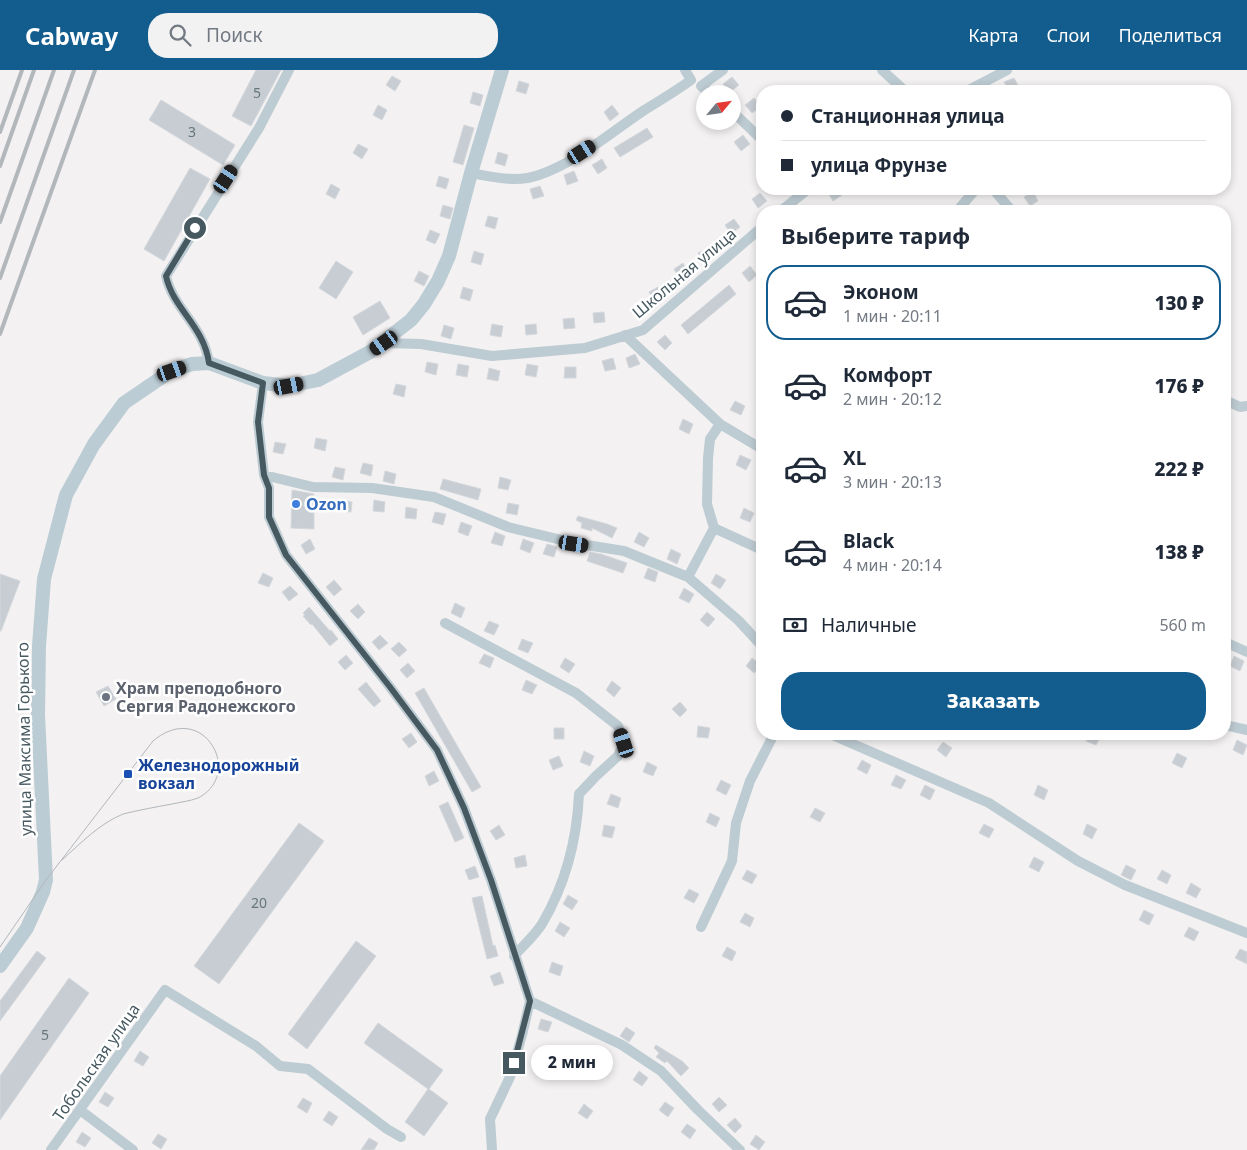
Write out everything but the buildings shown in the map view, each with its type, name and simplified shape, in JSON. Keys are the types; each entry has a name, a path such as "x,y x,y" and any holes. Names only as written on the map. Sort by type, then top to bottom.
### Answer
{"street":[{"path":"209,363 207,350 200,335 169,290 166,276 259,128 289,70"},
{"name":"улица Максима Горького","path":"0,966 28,928 46,880 38,715 39,646 44,579 66,495 94,444 124,403 172,371 192,364 209,363 263,383 289,386 318,380 384,343 411,320 424,304 438,281 449,256 471,173 502,70"},
{"path":"685,70 691,80 699,85"},
{"path":"702,85 723,70"},
{"path":"882,70 899,85"},
{"path":"978,85 1007,70"},
{"path":"471,173 507,179 538,176 570,160 691,80"},
{"path":"741,120 756,134"},
{"path":"788,205 799,195"},
{"path":"961,205 970,195"},
{"path":"998,195 1007,205"},
{"name":"Школьная улица","path":"384,343 420,344 492,356 585,348 643,330 756,232"},
{"path":"625,336 720,424 756,445"},
{"path":"263,383 258,422 264,475 269,488 269,517 286,555 437,750 467,817 491,880 530,1001 510,1077 490,1118 492,1150"},
{"path":"1231,403 1240,407 1247,406"},
{"path":"688,577 714,528 707,504 708,458 710,439 720,424"},
{"path":"264,475 313,487 372,488 434,497 508,527 574,544 624,551 688,577 739,620 756,639"},
{"path":"714,528 756,547"},
{"path":"446,623 576,693 618,726 624,743 618,756 579,794 578,821 558,894 541,925 514,956"},
{"path":"1231,645 1247,652"},
{"path":"1231,727 1247,730"},
{"path":"701,927 732,861 736,823 750,781 769,740"},
{"path":"844,740 989,803 1078,861 1125,885 1247,934"},
{"name":"Тобольская улица","path":"51,1150 165,990 256,1046 280,1066 308,1070 387,1129 401,1137"},
{"path":"530,1001 622,1045 661,1071 740,1150"},
{"path":"80,1110 133,1150"}],"tram line":[{"path":"0,947 46,880 153,741 171,730 188,729 202,734 212,745 218,758 218,773 212,787 198,798 123,814 114,818 98,828 62,860"}],"railway":[{"path":"0,132 22,70"},
{"path":"0,166 34,70"},
{"path":"0,222 54,70"},
{"path":"0,278 74,70"},
{"path":"0,334 95,70"}],"place":[{"name":"Ozon","path":"296,504"},
{"name":"Храм преподобного Сергия Радонежского","path":"106,697"},
{"name":"Железнодорожный вокзал","path":"128,774"}],"route":[{"path":"195,228 166,276 169,290 200,335 207,350 209,363 263,383 258,422 264,475 269,488 269,517 286,555 437,750 464,808 491,880 530,1001 514,1063"}]}
